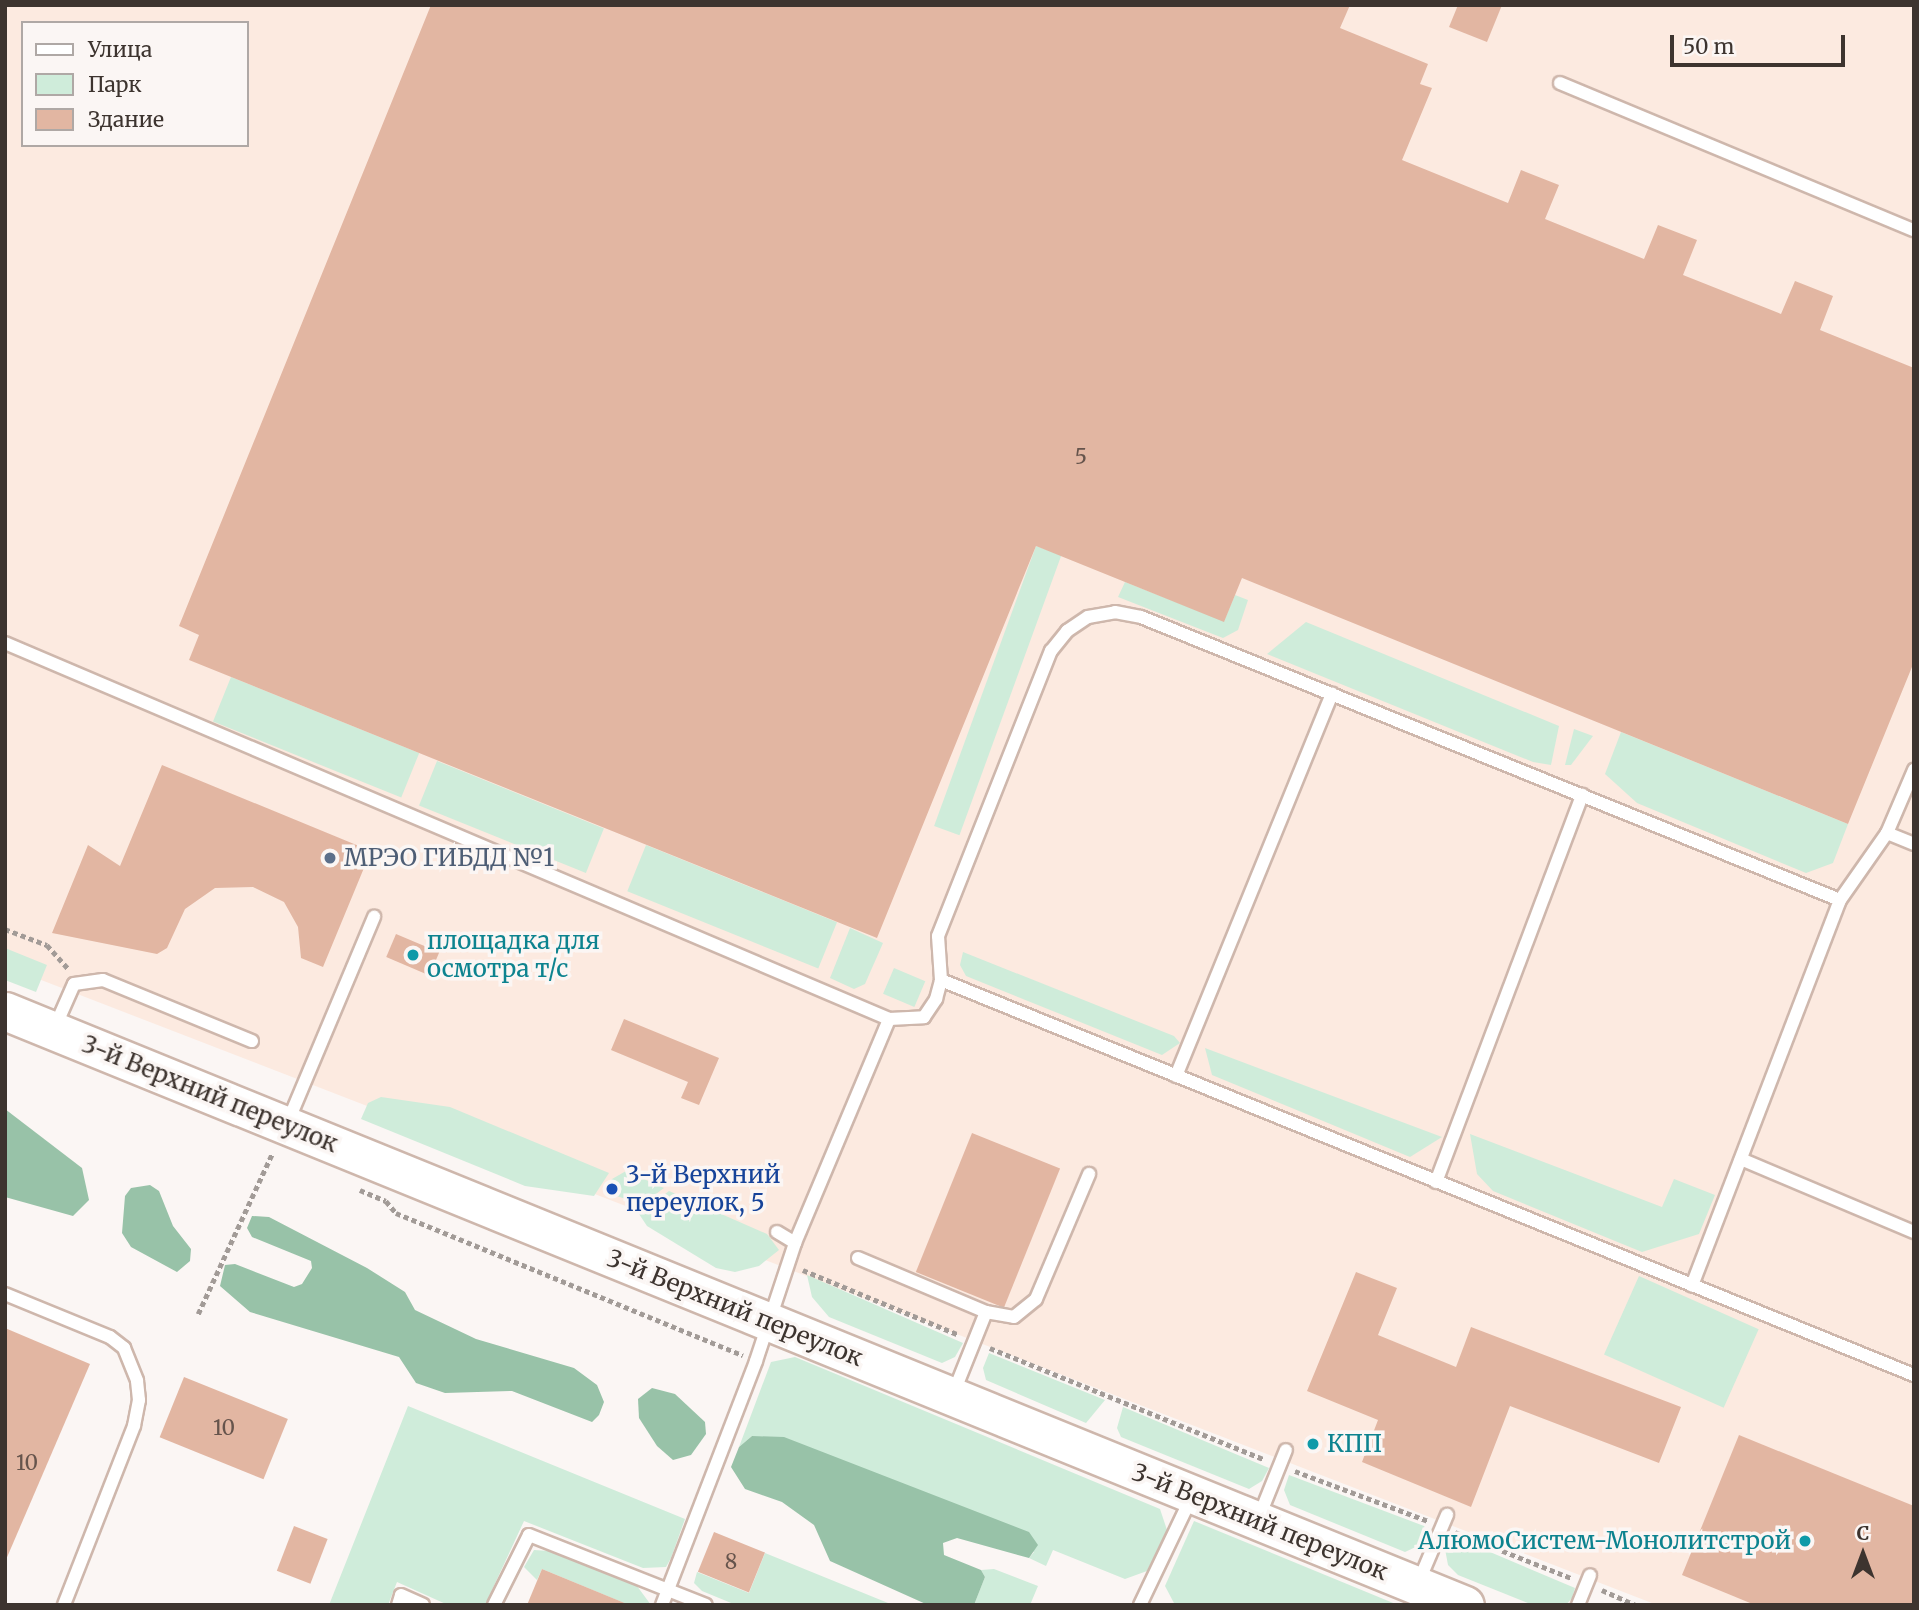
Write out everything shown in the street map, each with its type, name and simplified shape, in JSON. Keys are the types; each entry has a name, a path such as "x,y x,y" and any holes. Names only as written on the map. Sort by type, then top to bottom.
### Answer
{"street":[{"name":"3-й Верхний переулок","path":"5,1011 53,1030 280,1139 770,1322 1465,1605"}],"lane":[{"path":"1560,83 1914,230"},
{"path":"5,643 889,1019 924,1017 936,999 940,979 938,936 1051,651 1067,631 1088,617 1115,612 1141,617 1840,900"},
{"path":"1176,1076 1332,694"},
{"path":"1692,1286 1840,900 1887,834 1914,769"},
{"path":"1436,1182 1582,796"},
{"path":"1887,834 1914,844"},
{"path":"280,1139 374,917"},
{"path":"53,1030 68,995 81,981 103,979 252,1041"},
{"path":"940,979 1914,1375"},
{"path":"662,1605 756,1360 796,1243 889,1019"},
{"path":"1741,1159 1914,1232"},
{"path":"858,1258 986,1312 1014,1317 1036,1299 1089,1174"},
{"path":"778,1233 796,1243"},
{"path":"5,1294 110,1337 124,1348 137,1381 139,1401 134,1426 64,1605"},
{"path":"952,1398 986,1312"},
{"path":"1258,1521 1286,1450"},
{"path":"1140,1605 1192,1495"},
{"path":"1417,1585 1444,1521"},
{"path":"494,1605 529,1535 706,1605"},
{"path":"1578,1605 1588,1579"},
{"path":"398,1605 401,1595 423,1605"}],"path":[{"path":"5,929 47,945 81,981"},
{"path":"198,1314 280,1139"},
{"path":"351,1187 386,1201 396,1213 756,1360"},
{"path":"789,1264 1280,1465 1444,1521 1588,1579 1636,1605"}],"shaded area":[{"path":"5,5 1914,5 1914,1605 1657,1605 5,966"}],"green space":[{"path":"1036,546 1061,555 959,835 934,826"},
{"path":"1125,582 1224,621 1235,595 1248,600 1238,630 1223,638 1118,597"},
{"path":"1306,622 1559,726 1551,765 1533,762 1267,654"},
{"path":"231,677 419,753 401,798 213,722"},
{"path":"1574,729 1593,736 1571,765 1565,765"},
{"path":"1621,732 1848,824 1833,863 1806,873 1637,803 1605,774"},
{"path":"437,761 604,828 586,873 419,806"},
{"path":"646,845 837,922 818,969 627,891"},
{"path":"850,928 883,943 865,984 854,989 830,978"},
{"path":"5,948 47,965 36,992 5,980"},
{"path":"963,952 1174,1036 1180,1043 1162,1055 966,976 960,965"},
{"path":"894,968 925,981 914,1007 883,994"},
{"path":"1205,1048 1442,1137 1410,1157 1212,1075"},
{"path":"381,1097 450,1107 609,1173 594,1196 525,1186 361,1119 368,1103"},
{"path":"5,1109 82,1168 89,1200 73,1216 5,1197"},
{"path":"1470,1134 1662,1207 1674,1179 1715,1195 1699,1234 1642,1252 1493,1191 1477,1174"},
{"path":"626,1171 664,1188 633,1211 624,1210 629,1200 604,1192 612,1179"},
{"path":"150,1185 159,1191 173,1226 191,1249 190,1261 177,1272 131,1247 122,1233 125,1196 131,1188"},
{"path":"669,1191 767,1234 779,1250 759,1266 735,1272 716,1268 647,1226 639,1214"},
{"path":"252,1216 269,1217 367,1268 405,1292 415,1310 476,1339 574,1368 597,1385 604,1402 599,1415 592,1422 512,1391 445,1393 416,1383 399,1357 250,1312 220,1286 225,1265 235,1264 294,1287 302,1284 312,1268 311,1261 252,1237 247,1228"},
{"path":"807,1275 963,1343 955,1357 942,1363 829,1317 812,1297"},
{"path":"1639,1276 1759,1329 1724,1408 1604,1355"},
{"path":"989,1353 1105,1400 1086,1423 986,1380 983,1368"},
{"path":"795,1357 1160,1509 1167,1530 1147,1571 1125,1579 1053,1550 1046,1566 1029,1558 1034,1552 752,1436 739,1447 771,1362"},
{"path":"652,1388 675,1394 705,1422 706,1434 691,1455 673,1460 657,1446 639,1418 638,1399"},
{"path":"408,1406 685,1519 666,1567 643,1568 524,1521 485,1605 448,1605 397,1582 388,1605 329,1605"},
{"path":"1123,1407 1269,1468 1262,1481 1249,1489 1121,1437 1117,1428"},
{"path":"752,1436 784,1437 1029,1532 1038,1545 1029,1558 957,1538 943,1543 944,1555 981,1570 985,1577 974,1605 928,1605 830,1561 814,1525 782,1502 745,1489 731,1467 739,1447"},
{"path":"1289,1475 1432,1529 1422,1544 1405,1552 1290,1505 1284,1490"},
{"path":"1194,1521 1398,1605 1175,1605 1165,1586"},
{"path":"1450,1535 1575,1588 1572,1598 1566,1605 1533,1605 1458,1575 1448,1565 1445,1549"},
{"path":"534,1550 549,1551 637,1586 651,1605 629,1605 542,1569 537,1580 524,1567"},
{"path":"765,1553 893,1605 736,1605 702,1591 694,1583 697,1572 749,1593"},
{"path":"994,1569 1038,1586 1030,1605 974,1605 985,1577 981,1570"}],"building":[{"path":"431,5 1350,5 1340,28 1428,64 1420,84 1432,88 1402,160 1508,203 1521,170 1559,185 1545,219 1644,259 1658,225 1697,240 1683,275 1781,314 1795,281 1833,296 1820,330 1914,368 1914,662 1848,824 1242,578 1224,622 1036,546 877,938 189,660 199,635 179,626"},
{"path":"1458,5 1502,5 1487,42 1449,27"},
{"path":"162,765 371,851 323,967 301,958 298,927 284,902 253,887 215,888 185,909 167,948 157,954 52,933 88,845 120,866"},
{"name":"площадка для осмотра т/с","path":"396,934 439,952 429,975 386,957"},
{"path":"624,1019 719,1058 699,1105 681,1098 688,1082 611,1050"},
{"path":"972,1133 1060,1169 1004,1308 916,1272"},
{"path":"1356,1272 1397,1288 1378,1335 1456,1367 1471,1327 1681,1407 1659,1463 1510,1406 1471,1507 1362,1462 1378,1420 1307,1391"},
{"path":"5,1328 90,1364 5,1562"},
{"path":"184,1377 288,1419 263,1479 160,1437"},
{"name":"АлюмоСистем-Монолитстрой","path":"1739,1435 1914,1506 1914,1605 1755,1605 1682,1575"},
{"path":"294,1526 328,1539 310,1584 277,1571"},
{"path":"714,1532 765,1553 749,1592 698,1572"},
{"path":"542,1569 627,1604 627,1605 527,1605"}],"place":[{"name":"МРЭО ГИБДД №1","path":"330,858"},
{"name":"площадка для осмотра т/с","path":"413,955"},
{"name":"3-й Верхний переулок, 5","path":"612,1189"},
{"name":"КПП","path":"1313,1444"},
{"name":"АлюмоСистем-Монолитстрой","path":"1805,1541"}]}
